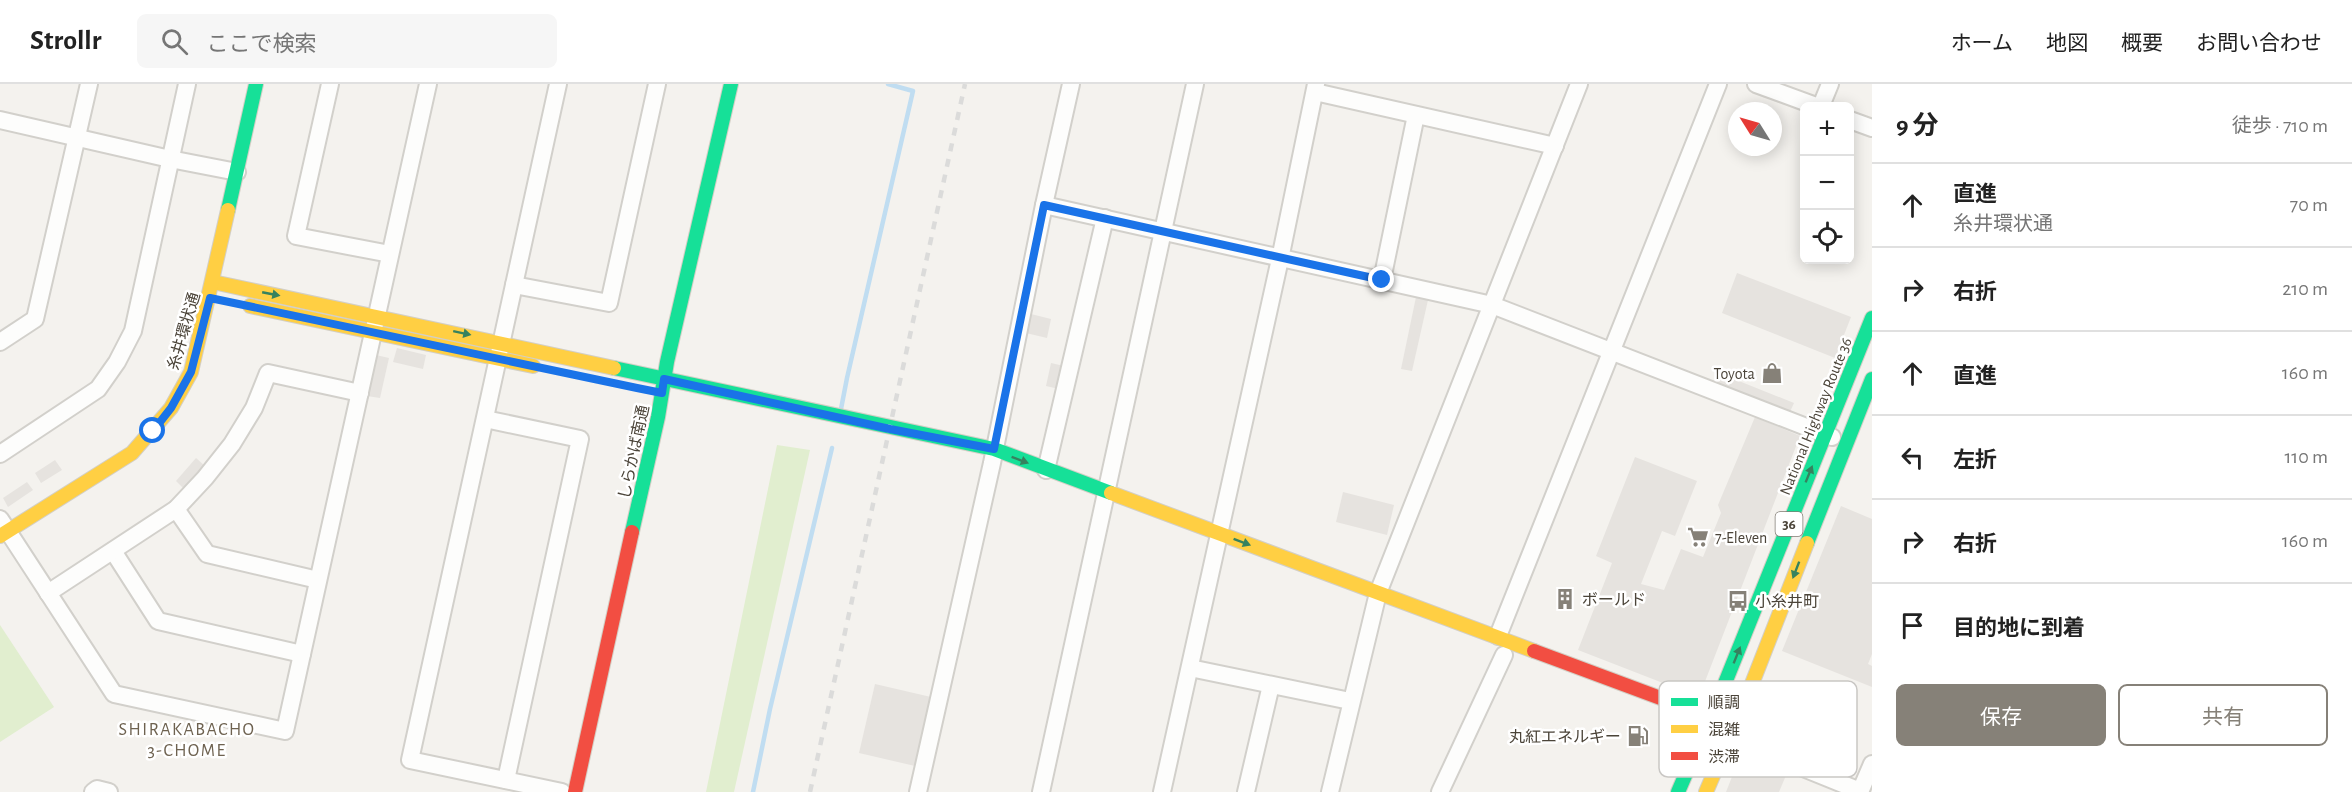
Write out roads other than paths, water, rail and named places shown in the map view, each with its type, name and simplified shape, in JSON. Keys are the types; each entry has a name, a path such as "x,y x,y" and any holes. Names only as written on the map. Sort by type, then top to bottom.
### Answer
{"main road":[{"name":"糸井環状通","path":"2,529 132,453 171,408 191,372 215,299 213,282 256,84"},
{"name":"しらかば南通","path":"575,792 666,389 731,84"},
{"path":"213,282 377,315 499,350 666,389 890,429 1046,470 1148,522"},
{"path":"241,304 373,332 499,350 544,368"},
{"name":"National Highway Route 36","path":"1725,681 1872,318"},
{"name":"36","path":"1752,681 1872,379"},
{"path":"646,390 666,389"},
{"path":"959,456 993,456 1220,546 1377,599 1498,636 1659,703"},
{"path":"1220,546 1377,599 1504,655 1659,707"},
{"name":"National Highway Route 36","path":"1678,792 1685,777"},
{"name":"36","path":"1706,792 1712,777"}],"street":[{"path":"0,342 35,319 89,84"},
{"path":"0,454 98,389 117,362 133,331 187,84"},
{"path":"330,84 296,236 390,255"},
{"path":"2,529 48,593 114,694 285,731 428,84"},
{"path":"558,84 410,760 562,792"},
{"path":"514,285 609,303 657,84"},
{"path":"918,792 993,456 1071,84"},
{"path":"1041,792 1195,84"},
{"path":"1330,792 1350,701 1377,599 1579,84"},
{"path":"1498,636 1718,84"},
{"path":"1756,84 1804,102"},
{"path":"1823,102 1830,84"},
{"path":"1162,792 1220,546 1315,88 1416,116 1555,146"},
{"path":"1382,280 1416,116"},
{"path":"0,120 237,172"},
{"path":"1854,121 1872,128"},
{"path":"1044,205 1492,305 1846,443"},
{"path":"1046,470 1105,218"},
{"path":"48,593 176,509 232,444 254,408 267,372 360,393"},
{"path":"485,419 580,439 506,780"},
{"path":"176,509 207,554 318,580"},
{"path":"113,551 158,621 302,654"},
{"path":"1440,792 1504,655"},
{"path":"1190,668 1350,701"},
{"path":"1246,792 1270,685"},
{"path":"1830,777 1860,791 1872,764"},
{"path":"93,792 97,789 109,792"}],"waterway":[{"path":"841,409 913,91 888,84"},
{"path":"753,792 770,709 832,448"}],"railway":[{"path":"810,792 965,84"}],"place":[{"name":"Toyota","path":"1772,373"},
{"name":"7-Eleven","path":"1698,537"},
{"name":"ボールド","path":"1565,599"},
{"name":"小糸井町","path":"1738,601"},
{"name":"丸紅エネルギー","path":"1638,736"}],"district":[{"name":"SHIRAKABACHO 3-CHOME","path":"187,739"}]}
